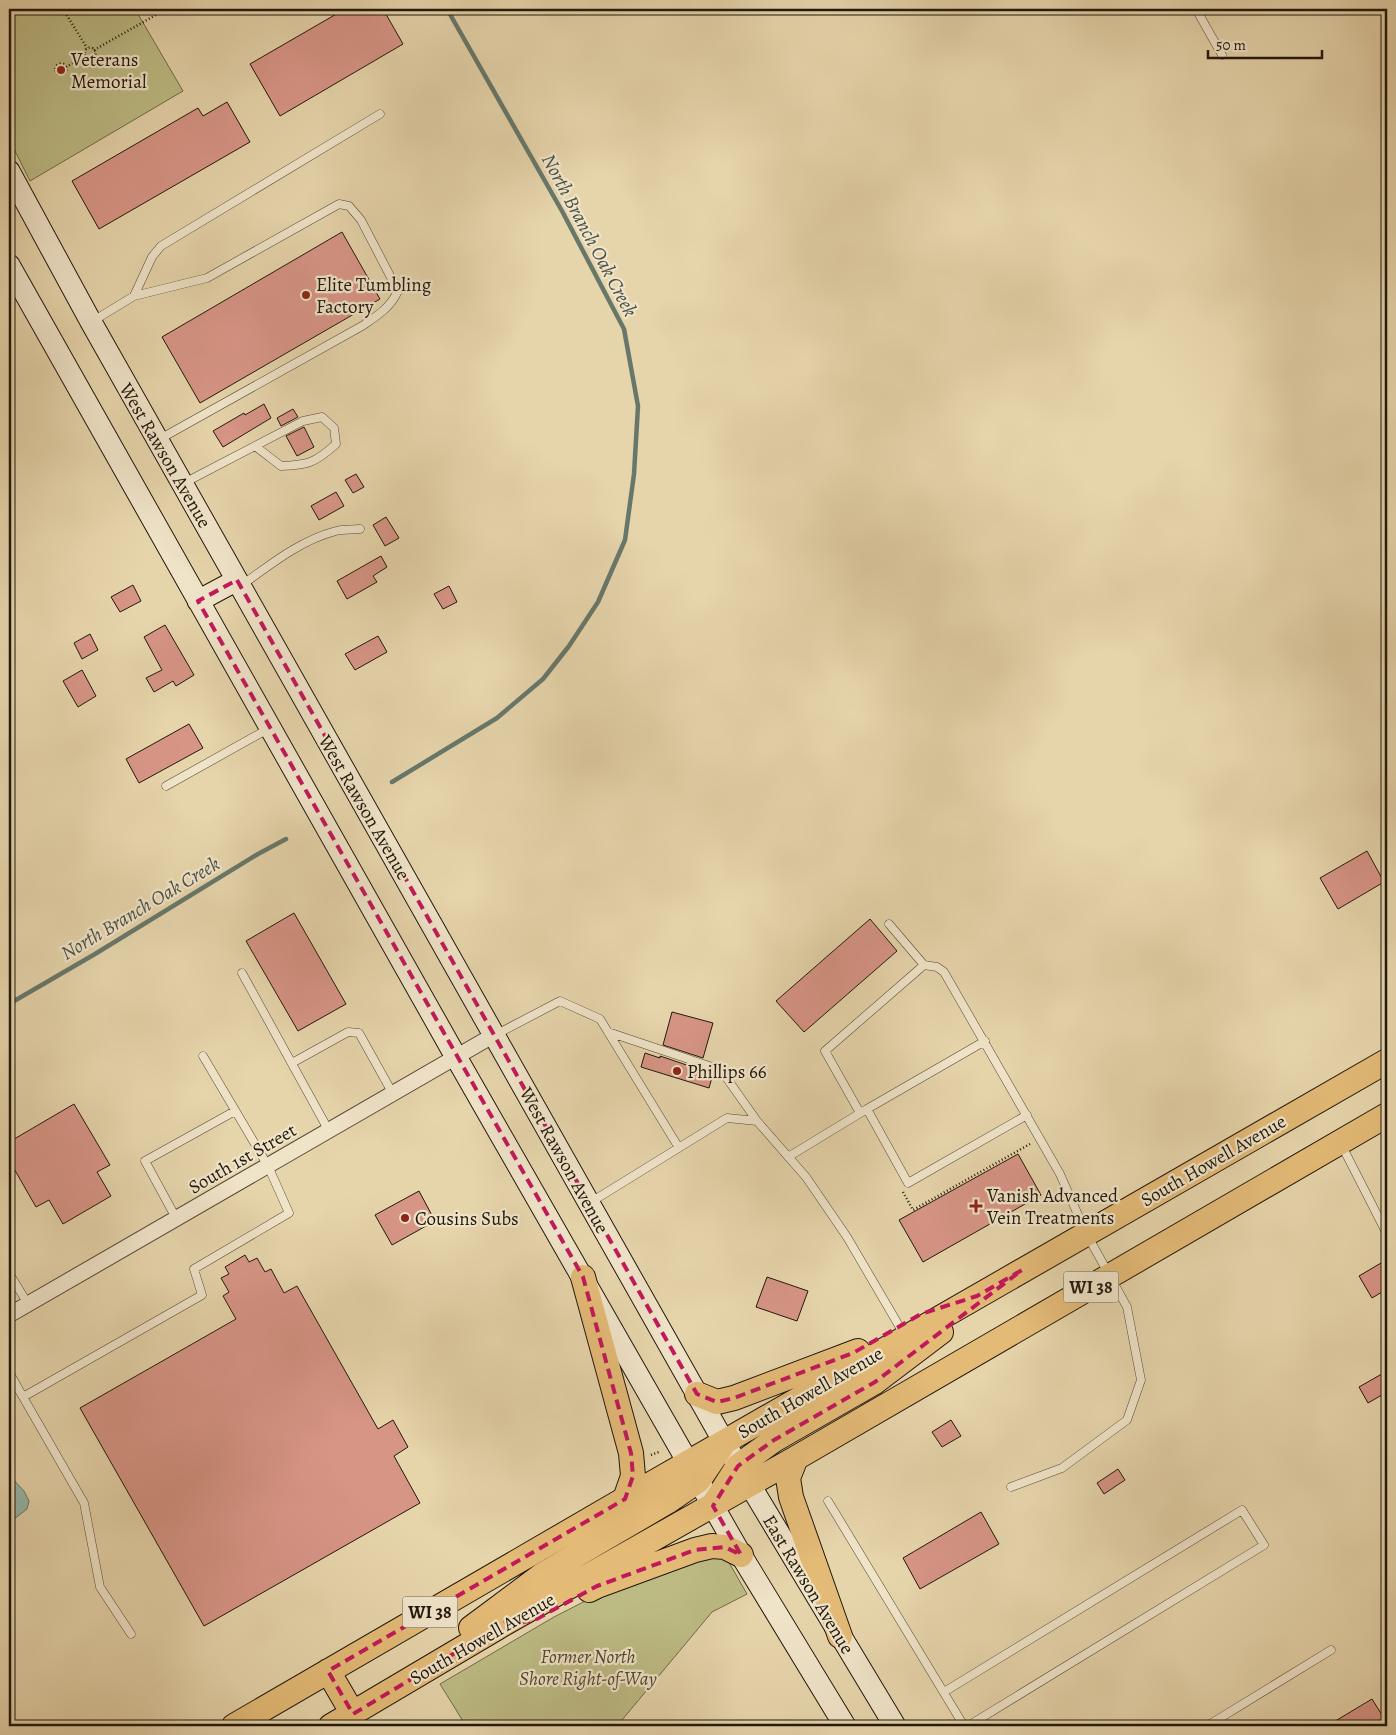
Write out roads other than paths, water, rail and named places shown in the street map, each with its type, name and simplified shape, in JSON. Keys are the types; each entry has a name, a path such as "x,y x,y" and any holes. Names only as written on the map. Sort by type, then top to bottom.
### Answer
{"main road":[{"name":"West Rawson Avenue","path":"9,171 182,484 724,1442"},
{"path":"9,265 456,1057 741,1555 845,1726"},
{"path":"198,601 239,583"},
{"name":"South Howell Avenue","path":"234,1726 626,1498 694,1471 724,1442 903,1332 921,1314 977,1296 1387,1061"},
{"name":"South Howell Avenue","path":"331,1726 505,1623 713,1506 743,1475 796,1458 1387,1115"},
{"path":"743,1475 774,1440 875,1382 1022,1270"},
{"path":"583,1277 631,1453 633,1476 626,1498"},
{"path":"697,1394 717,1402 734,1398 903,1332"},
{"name":"East Rawson Avenue","path":"724,1442 895,1726"},
{"path":"796,1458 788,1478 791,1497 840,1636"},
{"path":"422,1673 457,1639 542,1575 667,1502 694,1471"},
{"path":"505,1623 533,1621 597,1586 695,1550 712,1546 725,1547 741,1555"},
{"path":"328,1671 354,1714"}],"street":[{"name":"South 1st Street","path":"9,1315 494,1035"}],"lane":[{"path":"1196,9 1222,55"},
{"path":"134,296 152,257 161,246 380,114"},
{"path":"91,322 134,296 207,278 339,204 349,206 361,220 398,291 394,300 384,312 158,440"},
{"path":"182,484 255,446 303,422 322,417 334,428 336,444 321,458 302,465 281,466 255,446"},
{"path":"239,583 313,538 338,531 360,529"},
{"path":"166,786 270,728"},
{"path":"888,924 924,965 937,967 944,972 1060,1174 1086,1233 1127,1307 1141,1380 1127,1420 1062,1468 1011,1487"},
{"path":"924,965 825,1051 908,1183 1027,1116"},
{"path":"242,974 329,1131"},
{"path":"494,1035 560,1001 600,1019 679,1148"},
{"path":"292,1063 348,1032 359,1033 393,1094"},
{"path":"608,1032 721,1070 757,1122 806,1176 847,1237 903,1332"},
{"path":"788,1156 985,1041"},
{"path":"23,1397 202,1296 194,1269 289,1213 268,1166 203,1056"},
{"path":"176,1218 145,1161 235,1111"},
{"path":"589,1203 727,1118 757,1122"},
{"path":"1340,1142 1387,1234"},
{"path":"9,1273 28,1304"},
{"path":"9,1372 84,1503 100,1587 131,1634"},
{"path":"828,1501 964,1726"},
{"path":"944,1692 1242,1510 1264,1545 968,1726"},
{"path":"1207,1726 1331,1650"}],"waterway":[{"name":"North Branch Oak Creek","path":"392,782 497,718 543,679 569,646 598,602 625,540 634,474 638,406 624,329 562,211 447,9"},
{"name":"North Branch Oak Creek","path":"9,1004 286,839"}],"place":[{"name":"Veterans Memorial","path":"61,70"},
{"name":"Elite Tumbling Factory","path":"306,295"},
{"name":"Phillips 66","path":"677,1071"},
{"name":"Vanish Advanced Vein Treatments","path":"976,1206"},
{"name":"Cousins Subs","path":"405,1218"}],"park label":[{"name":"Former North Shore Right-of-Way","path":"588,1667"}]}
